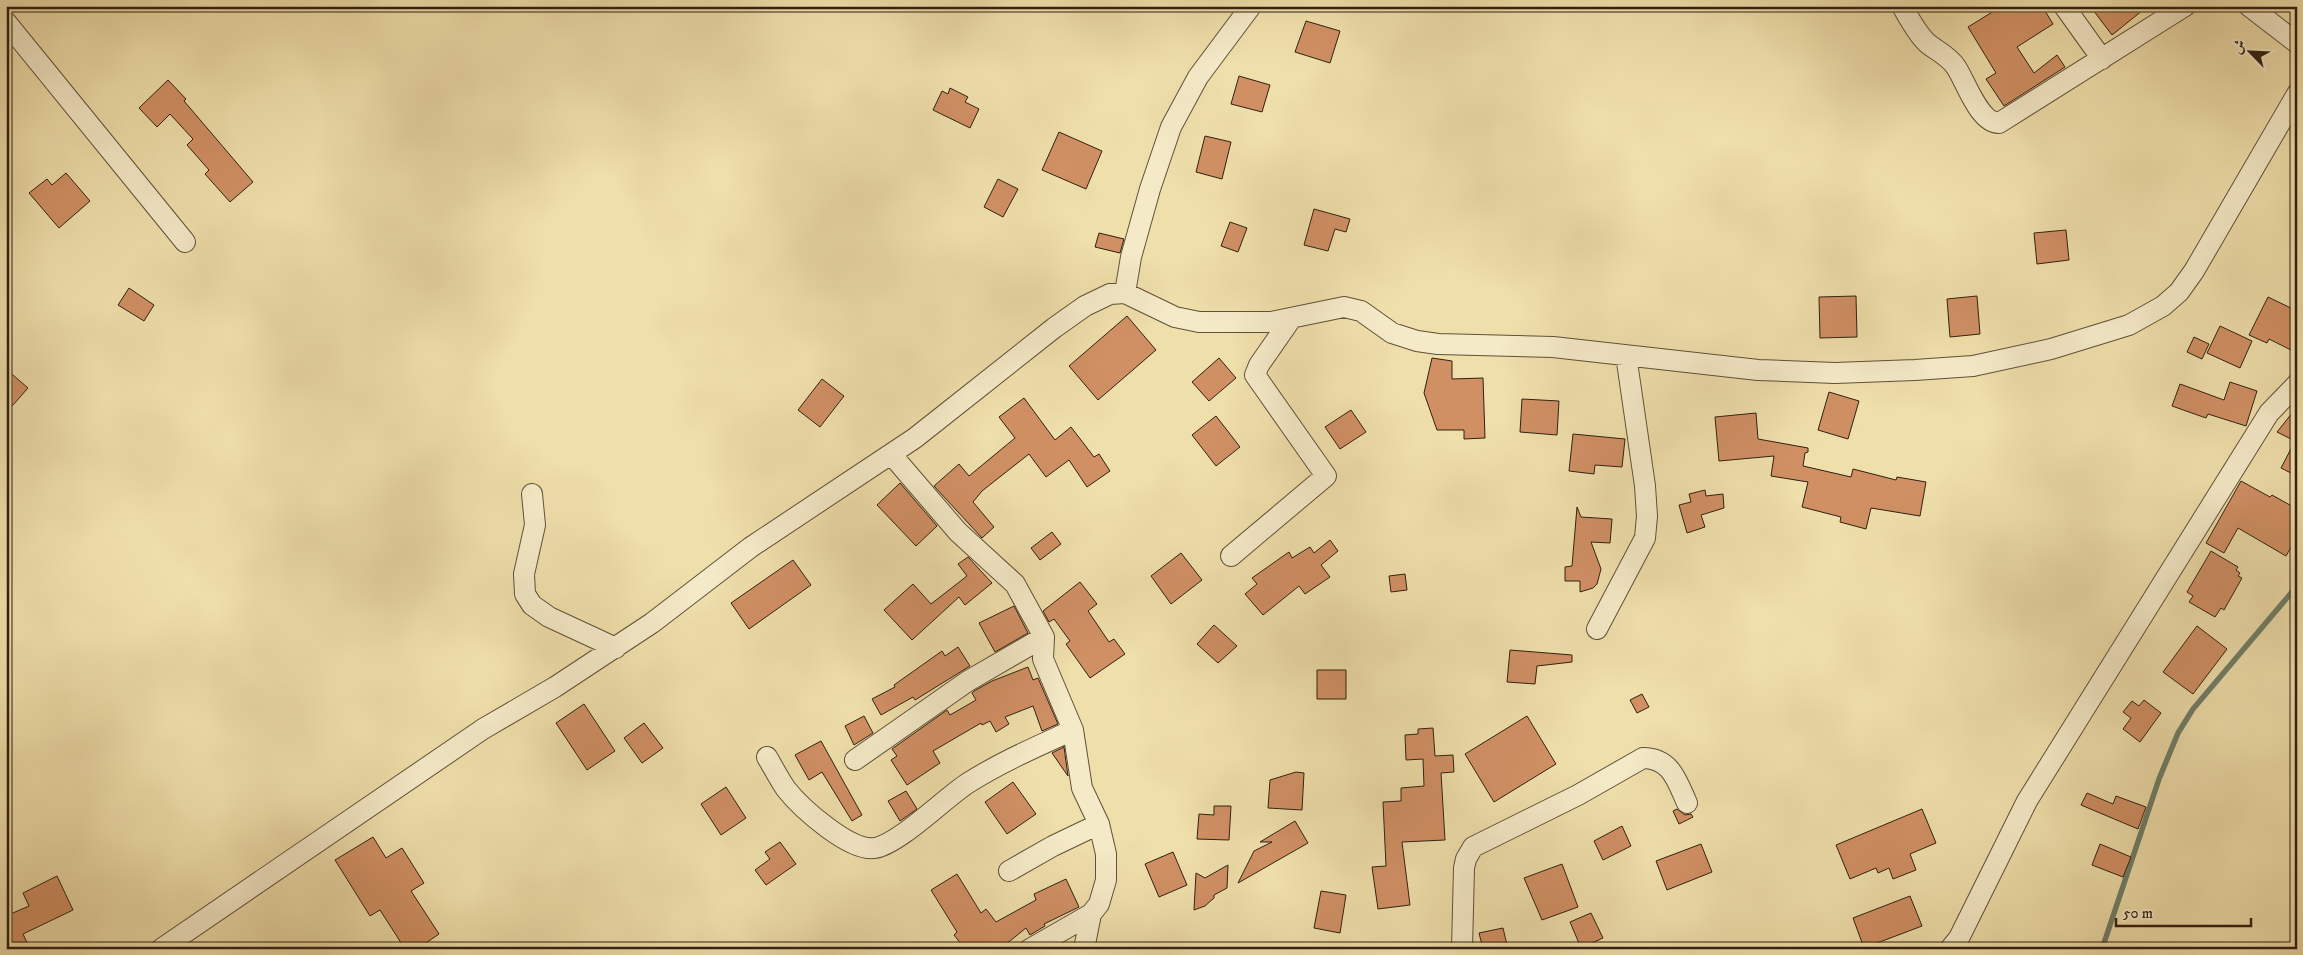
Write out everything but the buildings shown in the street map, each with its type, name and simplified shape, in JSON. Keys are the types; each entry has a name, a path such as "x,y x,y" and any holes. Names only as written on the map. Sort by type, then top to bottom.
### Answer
{"street":[{"path":"1125,293 1131,258 1150,189 1171,127 1198,77 1251,6"},
{"path":"1902,6 1924,40 1934,49 1948,56 1983,116 1993,123 1999,124 2185,6"},
{"path":"2064,6 2102,58"},
{"path":"2249,6 2297,43"},
{"path":"6,22 185,242"},
{"path":"161,949 475,734 616,648 652,623 751,547 915,438 1054,328 1085,306 1110,294 1125,293 1175,316 1199,322 1271,322 1344,307 1360,311 1392,332 1417,341 1438,344 1553,346 1758,370 1835,373 1973,366 2015,358 2129,325 2163,306 2179,292 2212,240 2297,94"},
{"path":"1231,556 1326,476 1256,375 1259,365 1291,319"},
{"path":"1598,629 1645,538 1648,516 1626,355"},
{"path":"1950,949 1959,938 2006,840 2051,760 2083,712 2268,413 2297,384"},
{"path":"891,454 958,532 1015,584 1044,637 1043,659 1073,730 1082,788 1099,824 1106,854 1106,880 1099,904 1091,914 1030,949"},
{"path":"532,494 534,525 524,574 525,594 532,605 549,617 616,648"},
{"path":"855,760 968,681 1044,637"},
{"path":"766,756 786,788 802,807 836,833 857,846 875,848 887,843 968,783 1073,730"},
{"path":"1462,949 1464,868 1466,859 1473,847 1578,795 1643,758 1661,761 1673,770 1687,803"},
{"path":"1009,871 1052,846 1099,824"},
{"path":"1084,949 1091,914"}],"waterway":[{"path":"2102,949 2159,779 2178,733 2193,709 2297,586"}]}
